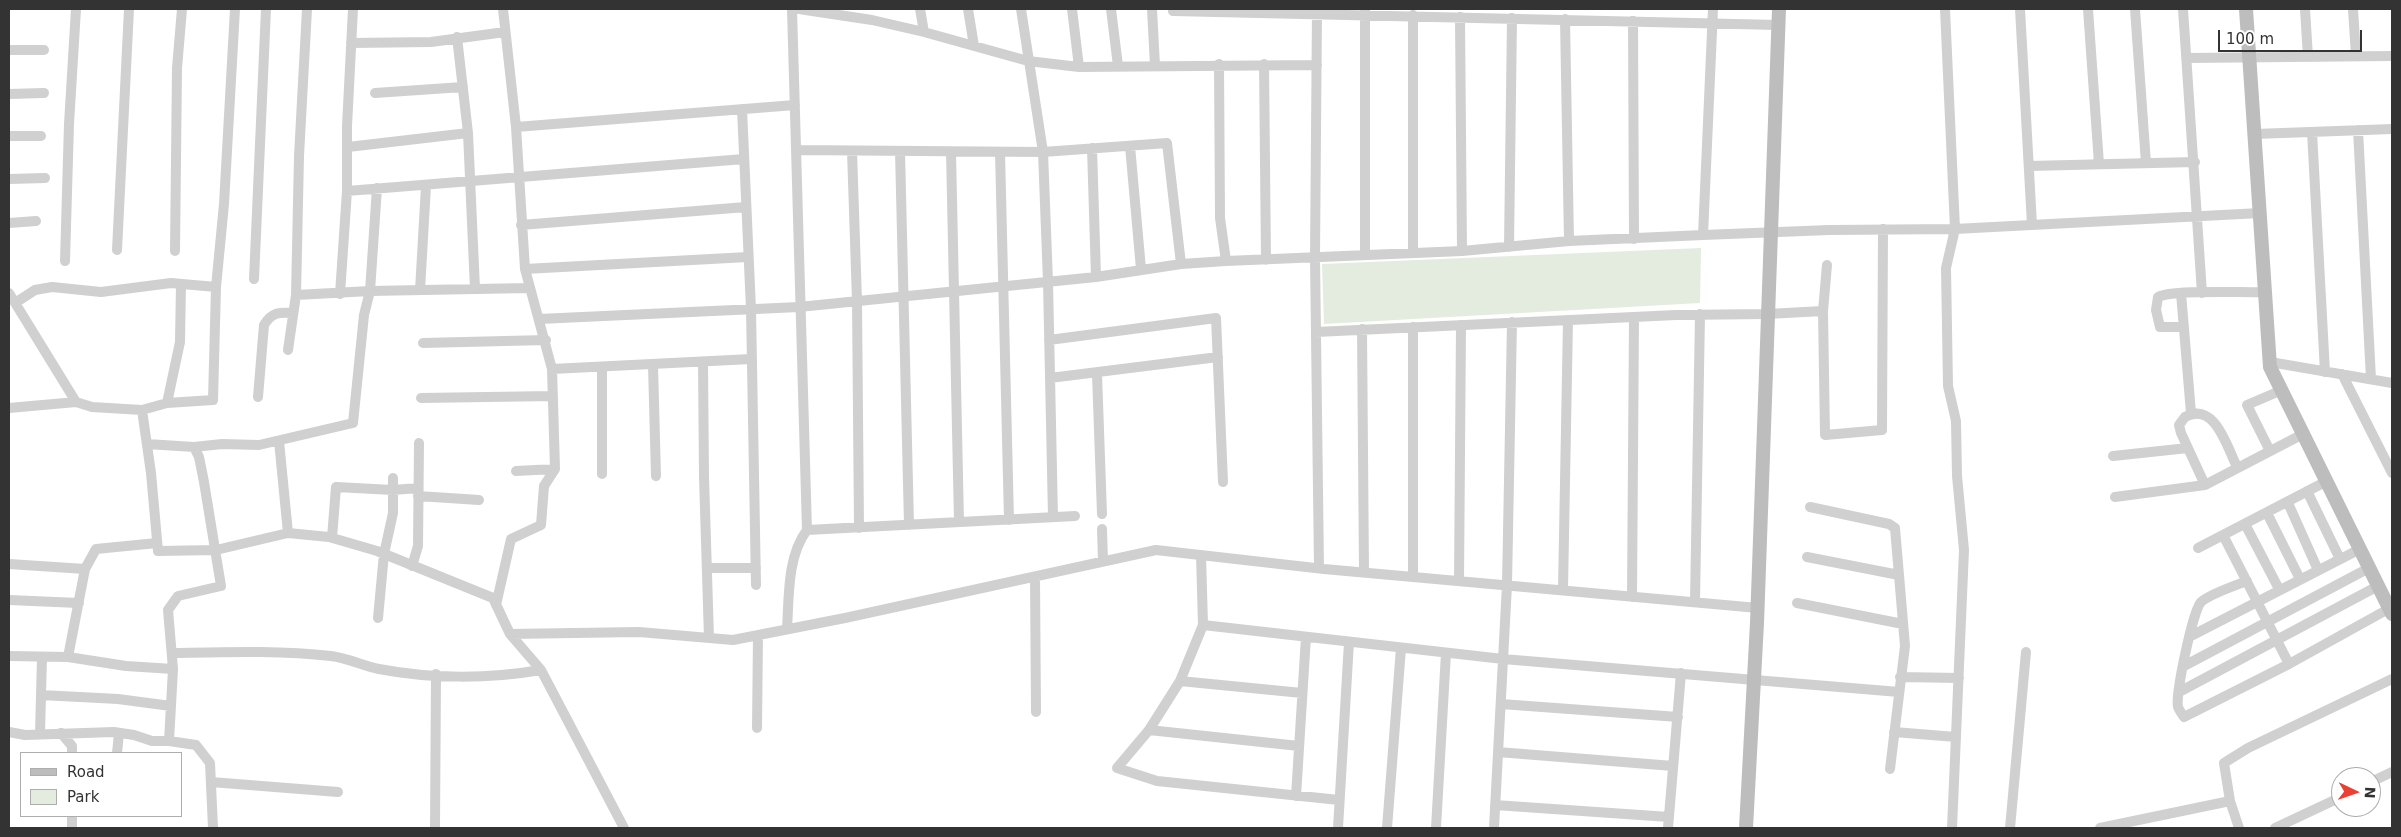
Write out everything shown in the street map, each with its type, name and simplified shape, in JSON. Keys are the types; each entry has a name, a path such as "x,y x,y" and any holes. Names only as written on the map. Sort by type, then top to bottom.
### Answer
{"street":[{"path":"65,261 69,124 76,9"},
{"path":"116,250 129,9"},
{"path":"175,250 177,68 182,9"},
{"path":"9,408 76,402 92,407 142,410 167,403 213,400 216,287 224,204 235,9"},
{"path":"254,279 266,9"},
{"path":"288,350 296,295 299,156 307,9"},
{"path":"340,294 347,191 347,126 353,9"},
{"path":"496,605 511,539 541,525 544,486 555,469 552,369 546,340 529,288 525,269 516,127 503,9"},
{"path":"787,629 795,558 800,539 807,530 792,9"},
{"path":"799,9 872,20 924,32 1028,61 1079,67 1219,64 1317,65"},
{"path":"870,9 872,20"},
{"path":"920,9 924,32"},
{"path":"968,9 974,46"},
{"path":"1021,9 1043,152 1053,517"},
{"path":"1072,9 1079,67"},
{"path":"1111,9 1118,66"},
{"path":"1152,9 1155,66"},
{"path":"1704,235 1712,9"},
{"path":"1746,828 1758,608 1779,9"},
{"path":"1946,9 1955,229 1946,268 1948,386 1956,421 1957,476 1964,550 1952,828"},
{"path":"2020,9 2032,225"},
{"path":"2088,9 2099,164"},
{"path":"2135,9 2146,163"},
{"path":"2184,9 2202,293"},
{"path":"2246,9 2270,362 2303,434 2391,610 2184,717 2178,708 2179,692 2189,637 2197,608 2203,601 2247,581"},
{"path":"2306,9 2308,57"},
{"path":"2353,9 2356,56"},
{"path":"1173,11 1365,12 1413,16 1778,25"},
{"path":"1317,11 1315,257 1319,568"},
{"path":"1365,12 1365,255"},
{"path":"1413,16 1413,253"},
{"path":"1460,17 1462,251"},
{"path":"1509,247 1512,18"},
{"path":"1565,19 1569,241"},
{"path":"1633,21 1634,239"},
{"path":"351,43 431,42 505,32"},
{"path":"457,37 472,181 475,289"},
{"path":"9,50 44,50"},
{"path":"2187,58 2392,56"},
{"path":"1219,64 1220,218 1226,261"},
{"path":"1264,64 1266,260"},
{"path":"374,93 463,87"},
{"path":"9,94 44,93"},
{"path":"516,127 795,105"},
{"path":"742,109 750,309 756,585"},
{"path":"2358,130 2371,379"},
{"path":"2255,134 2392,130"},
{"path":"2312,132 2325,372"},
{"path":"348,147 468,133"},
{"path":"9,136 41,136"},
{"path":"796,150 1043,152 1167,143 1181,264"},
{"path":"1130,146 1141,269"},
{"path":"1092,148 1096,277"},
{"path":"852,151 857,301 859,528"},
{"path":"900,151 905,296 909,525"},
{"path":"951,152 959,522"},
{"path":"1000,152 1009,520"},
{"path":"347,191 744,159"},
{"path":"2029,166 2194,162"},
{"path":"9,179 45,178"},
{"path":"420,290 426,186"},
{"path":"147,444 194,447 222,444 259,445 353,423 364,315 370,291 377,188"},
{"path":"521,225 746,207"},
{"path":"539,320 800,306 1096,277 1181,264 1226,261 1462,251 1569,241 1770,232 1955,229 2260,213"},
{"path":"9,222 36,221"},
{"path":"1827,265 1823,310 1825,435 1882,430 1883,229"},
{"path":"525,269 748,256"},
{"path":"15,303 35,290 52,287 101,292 171,283 216,287"},
{"path":"167,403 180,342 181,284"},
{"path":"296,295 370,291 529,288"},
{"path":"2184,327 2160,327 2156,310 2158,298 2162,295 2181,293 2265,292"},
{"path":"2181,293 2191,413"},
{"path":"9,294 76,402"},
{"path":"1316,332 1700,314 1767,314 1823,310"},
{"path":"258,397 264,325 268,318 277,312 293,313"},
{"path":"1694,602 1700,314"},
{"path":"1632,596 1634,317"},
{"path":"1049,340 1216,318 1223,482"},
{"path":"1563,590 1568,320"},
{"path":"1494,828 1507,585 1512,322"},
{"path":"1459,581 1461,325"},
{"path":"1413,327 1413,576"},
{"path":"1362,329 1364,572"},
{"path":"423,343 546,340"},
{"path":"1050,378 1097,374 1218,357"},
{"path":"552,369 751,359"},
{"path":"703,362 709,638"},
{"path":"2270,362 2391,384"},
{"path":"653,365 656,476"},
{"path":"602,367 602,474"},
{"path":"1097,374 1102,514"},
{"path":"2342,374 2392,473"},
{"path":"2270,451 2247,405 2282,390"},
{"path":"422,398 553,396"},
{"path":"142,410 158,551 216,550 288,533 332,538 384,554 493,598 510,634 541,670 624,828"},
{"path":"2205,485 2179,425 2185,416 2191,413 2201,413 2211,418 2238,467"},
{"path":"2115,497 2205,485 2303,434"},
{"path":"279,441 288,533"},
{"path":"412,566 418,546 419,443"},
{"path":"169,741 173,669 168,610 178,596 221,586 199,457 194,447"},
{"path":"2113,456 2188,448"},
{"path":"516,471 555,469"},
{"path":"378,618 384,554 393,512 393,478"},
{"path":"2198,548 2288,503 2327,481"},
{"path":"332,538 336,487 418,492 479,500"},
{"path":"2307,491 2340,559"},
{"path":"2288,503 2318,570"},
{"path":"1810,507 1889,524 1895,528 1905,646 1890,769"},
{"path":"2266,513 2300,579"},
{"path":"807,530 1075,516"},
{"path":"2245,524 2279,589"},
{"path":"1102,529 1103,562"},
{"path":"2223,535 2289,664"},
{"path":"68,658 85,570 96,549 157,542"},
{"path":"2189,637 2256,600 2360,549"},
{"path":"510,634 639,632 733,640 1156,550 1319,568 1758,608"},
{"path":"1201,555 1203,626 1180,681 1149,730 1117,768 1157,781 1339,800"},
{"path":"1808,556 1899,575"},
{"path":"9,564 85,570"},
{"path":"707,568 756,568"},
{"path":"2184,666 2369,568"},
{"path":"1035,576 1036,712"},
{"path":"2179,692 2378,586"},
{"path":"9,600 78,603"},
{"path":"1798,602 1903,624"},
{"path":"1203,626 1503,660 1898,692"},
{"path":"757,728 758,635"},
{"path":"1296,796 1306,637"},
{"path":"1338,828 1349,642"},
{"path":"1387,828 1401,648"},
{"path":"172,654 247,651 333,656 378,669 473,676 519,674 541,670"},
{"path":"2010,828 2026,652"},
{"path":"1436,828 1446,653"},
{"path":"9,656 68,658 126,666 173,669"},
{"path":"40,734 42,657"},
{"path":"1668,828 1681,673"},
{"path":"435,828 436,674"},
{"path":"1900,676 1958,678"},
{"path":"2239,828 2230,800 2224,763 2248,748 2392,679"},
{"path":"1180,681 1302,693"},
{"path":"41,695 118,699 171,706"},
{"path":"1501,704 1678,718"},
{"path":"1149,730 1299,746"},
{"path":"9,732 40,734 119,733 134,735 152,741 169,741 196,745 210,763 213,828"},
{"path":"1894,732 1956,737"},
{"path":"61,733 72,746 72,752"},
{"path":"118,752 119,733"},
{"path":"1498,752 1673,766"},
{"path":"211,782 338,792"},
{"path":"2100,828 2230,800"},
{"path":"2275,828 2331,802"},
{"path":"1495,805 1669,817"}],"green space":[{"path":"1701,248 1700,303 1324,324 1322,264"}]}
